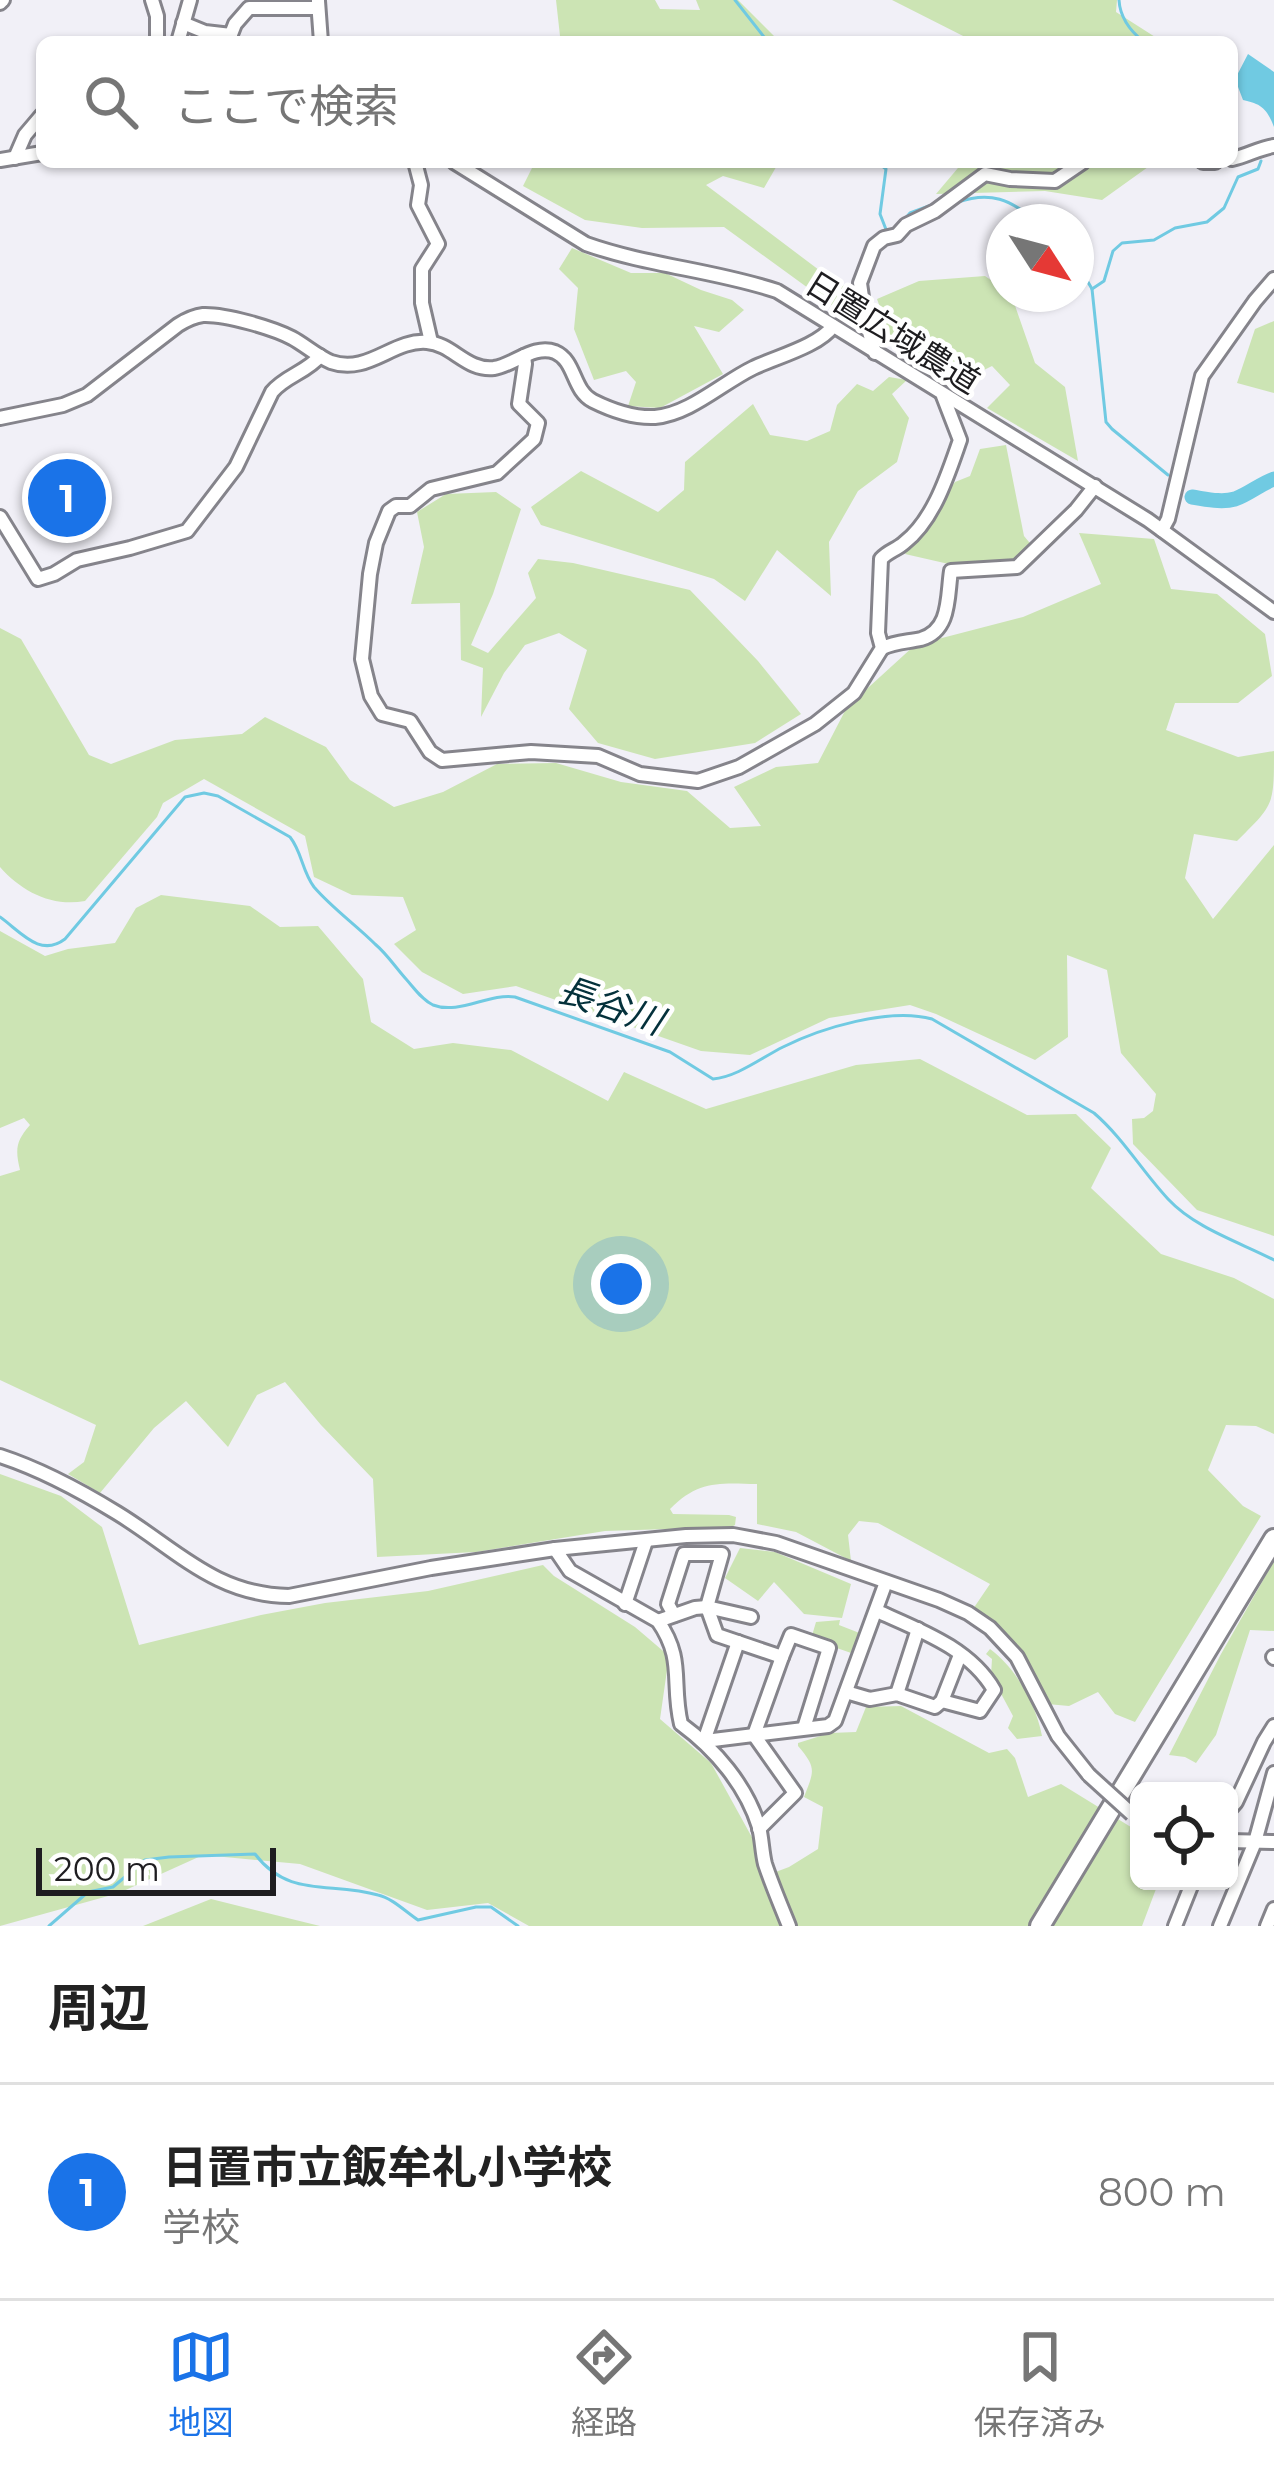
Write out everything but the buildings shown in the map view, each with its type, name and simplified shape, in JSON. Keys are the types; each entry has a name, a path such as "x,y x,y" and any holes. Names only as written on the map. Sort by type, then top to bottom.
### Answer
{"highway":[{"path":"1040,1926 1274,1539"}],"street":[{"path":"152,0 157,36"},
{"path":"180,36 190,0"},
{"path":"231,36 249,8 318,4 321,36"},
{"path":"183,23 220,36"},
{"path":"8,159 36,122"},
{"path":"1238,158 1274,146"},
{"path":"417,168 422,185 418,205 438,244 422,269 422,303 431,342"},
{"name":"日置広域農道","path":"464,168 586,244 777,291 1094,486 1274,612"},
{"path":"874,353 860,284 874,246 898,235 905,225 935,211 986,174 1055,182 1075,168"},
{"path":"1162,530 1202,376 1274,279"},
{"path":"0,418 87,395 178,325 197,316 280,332 340,364 358,365 417,342 431,342 478,367 494,368 546,350 560,354 588,398 621,412 653,417 676,411 751,369 824,338 833,326"},
{"path":"0,517 38,579 76,560 187,531 236,467 272,392 320,356"},
{"path":"524,356 519,404 538,423 534,439 497,473 431,489 410,506 389,511 370,574 362,659 370,696 382,714 410,721 430,752 442,760 531,752 598,756 640,774 698,782 739,767 815,724 854,693 882,648 940,629 951,571 1017,567 1094,486"},
{"path":"882,648 878,633 881,559 904,544 925,519 960,440 943,396"},
{"path":"0,1456 116,1512 226,1585 255,1594 289,1596 431,1568 686,1536 733,1535 796,1549 968,1613 1000,1638 1017,1658 1058,1736 1089,1775 1130,1812"},
{"path":"626,1604 646,1541"},
{"path":"555,1550 570,1571 658,1621 674,1647 681,1724 705,1741 737,1782 759,1829 764,1859 789,1926"},
{"path":"674,1615 668,1604 684,1554 722,1554 706,1607 717,1635 782,1657"},
{"path":"705,1741 828,1726 835,1721 886,1582"},
{"path":"658,1621 706,1607 751,1617"},
{"path":"877,1611 960,1655 983,1671 994,1690 980,1711 942,1701"},
{"path":"897,1694 918,1629"},
{"path":"754,1735 790,1635 829,1648 804,1728"},
{"path":"705,1741 738,1642"},
{"path":"846,1692 870,1699 897,1694 935,1707 942,1701 960,1655"},
{"path":"1238,1798 1274,1726"},
{"path":"754,1735 795,1792 759,1829"},
{"path":"1220,1926 1255,1842 1274,1773"},
{"path":"1238,1841 1274,1842"},
{"path":"1180,1924 1190,1890"},
{"path":"1267,1926 1274,1909"}],"green space":[{"path":"556,0 655,0 660,9 700,10 696,0 738,0 774,36 560,36"},
{"path":"892,0 1117,0 1116,12 1154,36 963,36"},
{"path":"532,168 776,168 764,188 723,176 706,185 859,295 863,328 724,227 642,228 585,220 523,186"},
{"path":"958,168 1147,168 1102,200 1045,191 936,194"},
{"path":"572,248 631,273 665,273 732,300 744,310 719,332 694,326 723,374 660,408 628,406 636,382 626,371 594,380 574,329 578,288 559,269"},
{"path":"985,276 986,312 1017,312 1035,363 1065,387 1078,461 987,408 1010,385 992,366 950,387 892,341 877,299 919,281"},
{"path":"1274,321 1274,393 1237,383 1255,329"},
{"path":"889,377 907,380 892,394 909,418 897,462 858,491 829,542 831,596 777,550 745,601 714,579 541,525 531,507 581,471 658,512 684,490 685,462 753,404 770,435 807,441 830,431 837,405 857,384 873,391"},
{"path":"1006,445 1024,536 1034,548 988,573 905,554 955,482 970,476 980,449"},
{"path":"496,492 521,509 471,645 488,653 536,598 528,573 538,559 573,563 690,590 801,714 755,743 655,759 598,743 569,709 587,650 559,633 525,645 481,717 483,668 461,660 460,603 411,604 424,547 417,512 446,494"},
{"path":"1079,533 1154,539 1171,589 1217,594 1265,634 1272,676 1238,703 1175,703 1166,730 1238,757 1274,751 1272,794 1265,811 1237,841 1194,834 1185,878 1213,919 1274,845 1274,1236 1197,1210 1133,1144 1132,1119 1153,1111 1156,1094 1121,1053 1107,970 1067,955 1068,1037 1035,1060 910,1005 829,1018 750,1055 701,1051 516,986 463,994 422,972 394,944 416,930 403,897 352,895 314,877 305,836 204,779 163,803 157,817 85,901 38,896 0,867 0,628 21,639 89,755 111,764 175,740 242,734 265,717 326,747 350,780 394,807 443,792 497,764 556,763 621,782 687,791 730,828 761,826 734,787 776,767 818,763 847,707 915,645 1023,617 1101,584"},
{"path":"161,895 250,906 280,927 318,926 363,979 371,1022 414,1049 453,1043 511,1050 608,1101 624,1072 706,1109 856,1065 920,1059 1027,1115 1076,1114 1111,1148 1091,1188 1161,1254 1234,1278 1274,1299 1274,1434 1256,1426 1226,1425 1208,1470 1243,1506 1261,1516 1135,1722 1115,1714 1098,1692 1069,1706 1047,1704 973,1609 990,1584 878,1523 859,1521 848,1535 851,1561 796,1532 757,1524 757,1484 700,1488 670,1509 673,1514 736,1517 731,1527 605,1531 476,1552 377,1557 373,1479 285,1382 257,1395 228,1447 186,1401 154,1428 100,1493 68,1474 84,1462 96,1425 0,1380 0,1176 20,1170 18,1146 30,1125 24,1118 0,1128 0,931 45,956 115,943 136,908"},
{"path":"0,1474 61,1496 102,1527 139,1645 261,1615 428,1591 543,1565 635,1627 669,1656 660,1719 711,1763 754,1841 765,1876 818,1849 823,1807 804,1797 812,1770 798,1743 830,1733 856,1732 866,1707 901,1706 989,1753 1007,1749 1015,1758 1028,1797 1061,1784 1130,1826 1130,1890 1156,1890 1142,1926 529,1926 488,1903 427,1910 300,1864 203,1855 119,1893 0,1926"},
{"path":"740,1548 775,1552 851,1584 842,1618 804,1614 774,1582 758,1601 725,1578"},
{"path":"1274,1561 1274,1631 1250,1630 1216,1735 1196,1763 1169,1755 1221,1654"},
{"path":"840,1620 839,1625 862,1634 854,1654 811,1639 816,1622"},
{"path":"990,1649 1024,1688 1042,1736 1017,1739 1008,1728 1013,1716 991,1675 992,1659 986,1654"},
{"path":"211,1899 320,1926 143,1926"}],"water":[{"path":"1248,54 1274,72 1274,127 1263,108 1243,100 1238,73"}],"waterway":[{"path":"735,0 763,36"},
{"path":"1119,0 1121,13 1137,36"},
{"path":"1094,288 1104,281 1113,251 1122,243 1154,240 1175,228 1207,222 1224,208 1238,177 1258,169 1261,161"},
{"path":"885,168 880,214 887,232"},
{"path":"958,202 980,197 1010,204"},
{"path":"903,221 910,213 937,203"},
{"path":"1094,308 1106,422 1168,475"},
{"path":"1192,497 1235,499 1274,479"},
{"name":"長谷川","path":"0,917 31,941 56,944 185,797 218,796 290,837 314,887 433,1005 453,1007 515,997 670,1052 713,1079 836,1027 896,1016 932,1019 1094,1113 1179,1209 1274,1260"},
{"path":"49,1926 88,1892 113,1887 145,1860 255,1854 268,1868 296,1883 383,1897 418,1920 491,1907 518,1926"}],"place":[{"name":"日置市立飯牟礼小学校","path":"67,498"}]}
